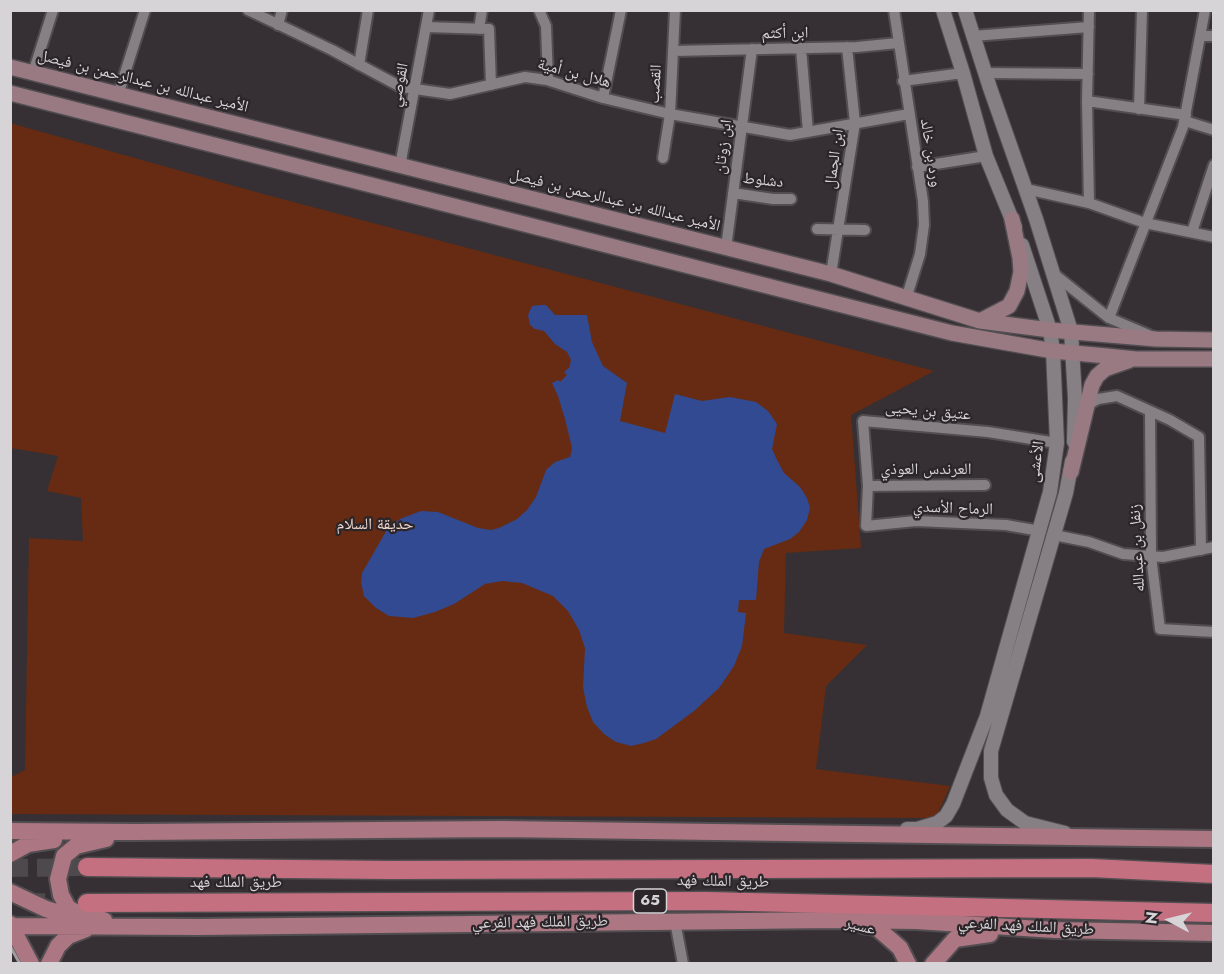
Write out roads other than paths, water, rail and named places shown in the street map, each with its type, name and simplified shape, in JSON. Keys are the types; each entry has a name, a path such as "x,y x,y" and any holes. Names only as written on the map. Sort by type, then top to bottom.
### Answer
{"highway":[{"name":"طريق الملك فهد","path":"87,867 390,870 1092,868 1214,874"},
{"name":"طريق الملك فهد","path":"87,903 707,901 1214,913"}],"main road":[{"name":"الأمير عبدالله بن عبدالرحمن بن فيصل","path":"10,68 831,274 980,321 1050,330 1156,339 1214,339"},
{"path":"10,93 952,333 1073,353 1136,359 1214,359"},
{"path":"980,321 1009,306 1017,291 1021,273 1020,258 1012,219"},
{"path":"1071,472 1081,411 1097,376 1104,369 1136,359"},
{"path":"10,824 29,831"},
{"path":"10,831 501,829 1214,839"},
{"path":"10,854 28,844 136,832"},
{"path":"136,832 76,846 64,856 58,879 61,895 68,908 83,916 136,927"},
{"path":"10,892 46,909 82,919 136,927"},
{"name":"طريق الملك فهد الفرعي","path":"11,925 136,927 833,920 916,921 1054,930 1214,933"},
{"name":"عسير","path":"833,920 876,927 900,948 908,963"},
{"path":"11,925 31,963"},
{"path":"49,963 52,954 68,936 95,927"},
{"path":"933,963 956,939 978,934 1054,930"}],"street":[{"path":"33,73 54,10"},
{"path":"118,94 145,10"},
{"name":"هلال بن أمية","path":"248,10 401,87 450,94 525,77 548,80 603,98 670,114 790,135 909,114"},
{"path":"278,25 282,10"},
{"path":"359,64 368,10"},
{"name":"القوصي","path":"400,166 429,10"},
{"path":"479,29 482,10"},
{"path":"539,10 546,26 548,80"},
{"path":"603,98 621,10"},
{"name":"القصب","path":"663,158 670,114 675,10"},
{"name":"ورد بن خالد","path":"894,10 923,201 924,225 920,254 906,299"},
{"name":"الأعشى","path":"847,834 917,828 937,823 946,816 953,804 987,716 1050,492 1057,443 1056,393 1050,330 1012,219 986,156 943,10"},
{"path":"965,10 1071,331 1081,411 1098,399 1117,396 1170,420 1199,437 1201,550"},
{"path":"1089,10 1087,101 1089,203"},
{"path":"1138,109 1142,10"},
{"path":"1109,318 1185,118 1205,10"},
{"path":"426,27 489,30 491,86"},
{"path":"973,36 1089,27"},
{"path":"1201,36 1214,36"},
{"name":"ابن أكثم","path":"673,51 847,47 898,43"},
{"name":"ابن الجمال","path":"831,274 855,123 847,47"},
{"path":"801,48 808,132"},
{"name":"ابن زوتان","path":"726,248 752,49"},
{"path":"903,81 963,73"},
{"path":"985,73 1088,74"},
{"path":"1087,101 1185,118 1214,130"},
{"path":"917,168 986,156"},
{"path":"1192,232 1214,165"},
{"path":"1026,189 1089,203 1145,223 1214,237"},
{"name":"دشلوط","path":"733,193 773,199 791,199"},
{"path":"817,229 865,230"},
{"path":"1054,274 1109,318 1156,339"},
{"name":"زنفل بن عبدالله","path":"1150,412 1151,556 1160,629 1214,632"},
{"name":"عتيق بن يحيى","path":"866,526 868,486 863,421 988,432 1057,443"},
{"name":"الأعشى","path":"1071,472 992,751 991,778 996,795 1007,810 1025,822 1082,837"},
{"name":"العرندس العوذي","path":"868,486 985,485"},
{"name":"الرماح الأسدي","path":"866,526 915,521 1006,525 1040,531"},
{"path":"1054,535 1089,542 1123,554 1163,557 1214,547"},
{"path":"675,921 683,963"}],"water":[{"path":"546,305 555,315 587,315 592,342 603,366 627,383 620,421 665,433 675,394 702,401 730,397 756,402 768,411 777,424 772,449 784,473 800,487 810,508 807,520 799,532 790,539 764,549 759,562 756,600 739,600 738,612 746,613 742,646 734,666 719,688 694,711 656,739 631,746 616,742 604,734 593,722 583,687 585,648 579,630 568,611 553,596 522,583 502,581 485,584 454,604 413,618 389,616 376,608 364,596 361,582 362,573 388,528 400,519 421,511 438,512 478,528 491,530 499,528 517,519 527,510 536,497 546,470 555,462 570,457 572,448 565,419 552,383 558,380 560,382 567,375 564,372 569,368 571,360 567,352 555,344 544,331 530,325 528,315 532,306"}],"tunnel":[{"path":"10,868 87,867"},
{"path":"27,902 87,903"}],"railway":[{"path":"10,946 20,964"}],"park label":[{"name":"حديقة السلام","path":"375,525"}]}
